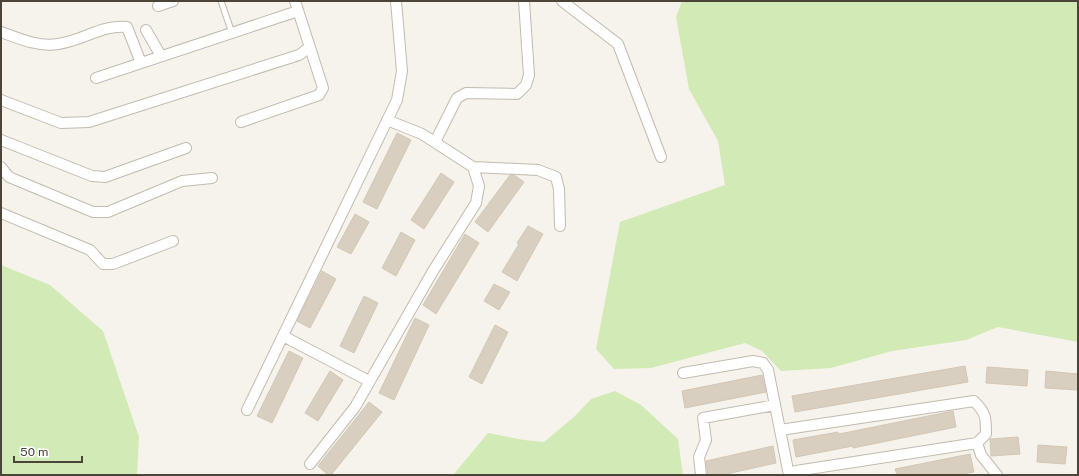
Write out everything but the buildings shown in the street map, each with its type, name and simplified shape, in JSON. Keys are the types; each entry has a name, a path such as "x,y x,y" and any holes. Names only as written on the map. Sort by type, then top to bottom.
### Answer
{"street":[{"path":"158,6 173,1"},
{"path":"247,410 397,100 402,71 396,1"},
{"path":"435,142 457,98 466,93 517,94 526,85 529,75 524,1"},
{"path":"562,1 618,44 661,157"},
{"path":"96,78 232,33 297,6 323,88 319,95 241,122"},
{"path":"1,32 36,44 59,44 117,26 127,27 141,63"},
{"path":"146,30 161,56"},
{"path":"1,100 61,123 89,122 299,54 310,47"},
{"path":"387,120 422,134 473,167 538,170 556,176 559,189 560,226"},
{"path":"1,140 92,176 105,177 186,148"},
{"path":"1,167 8,178 93,212 108,212 182,181 212,178"},
{"path":"310,464 355,407 432,270 476,204 480,186 473,167"},
{"path":"1,212 90,250 103,264 113,264 173,241"},
{"path":"282,336 369,381"},
{"path":"683,373 753,361 763,363 768,370 780,430 790,475 796,471 977,443 986,434 986,421 984,410 974,401 780,430"},
{"path":"702,475 699,456 706,440 703,418 775,405"},
{"path":"977,443 981,455 997,475"}],"lane":[{"path":"221,1 232,33"}],"green space":[{"path":"682,1 1078,1 1078,342 998,327 966,340 892,351 831,368 781,371 762,351 745,343 651,368 614,369 596,349 620,222 725,185 718,141 689,89 676,17"},
{"path":"1,265 50,285 103,331 139,437 137,475 1,475"},
{"path":"615,391 641,405 678,439 683,475 453,475 488,433 544,442 574,417 591,399"}]}
